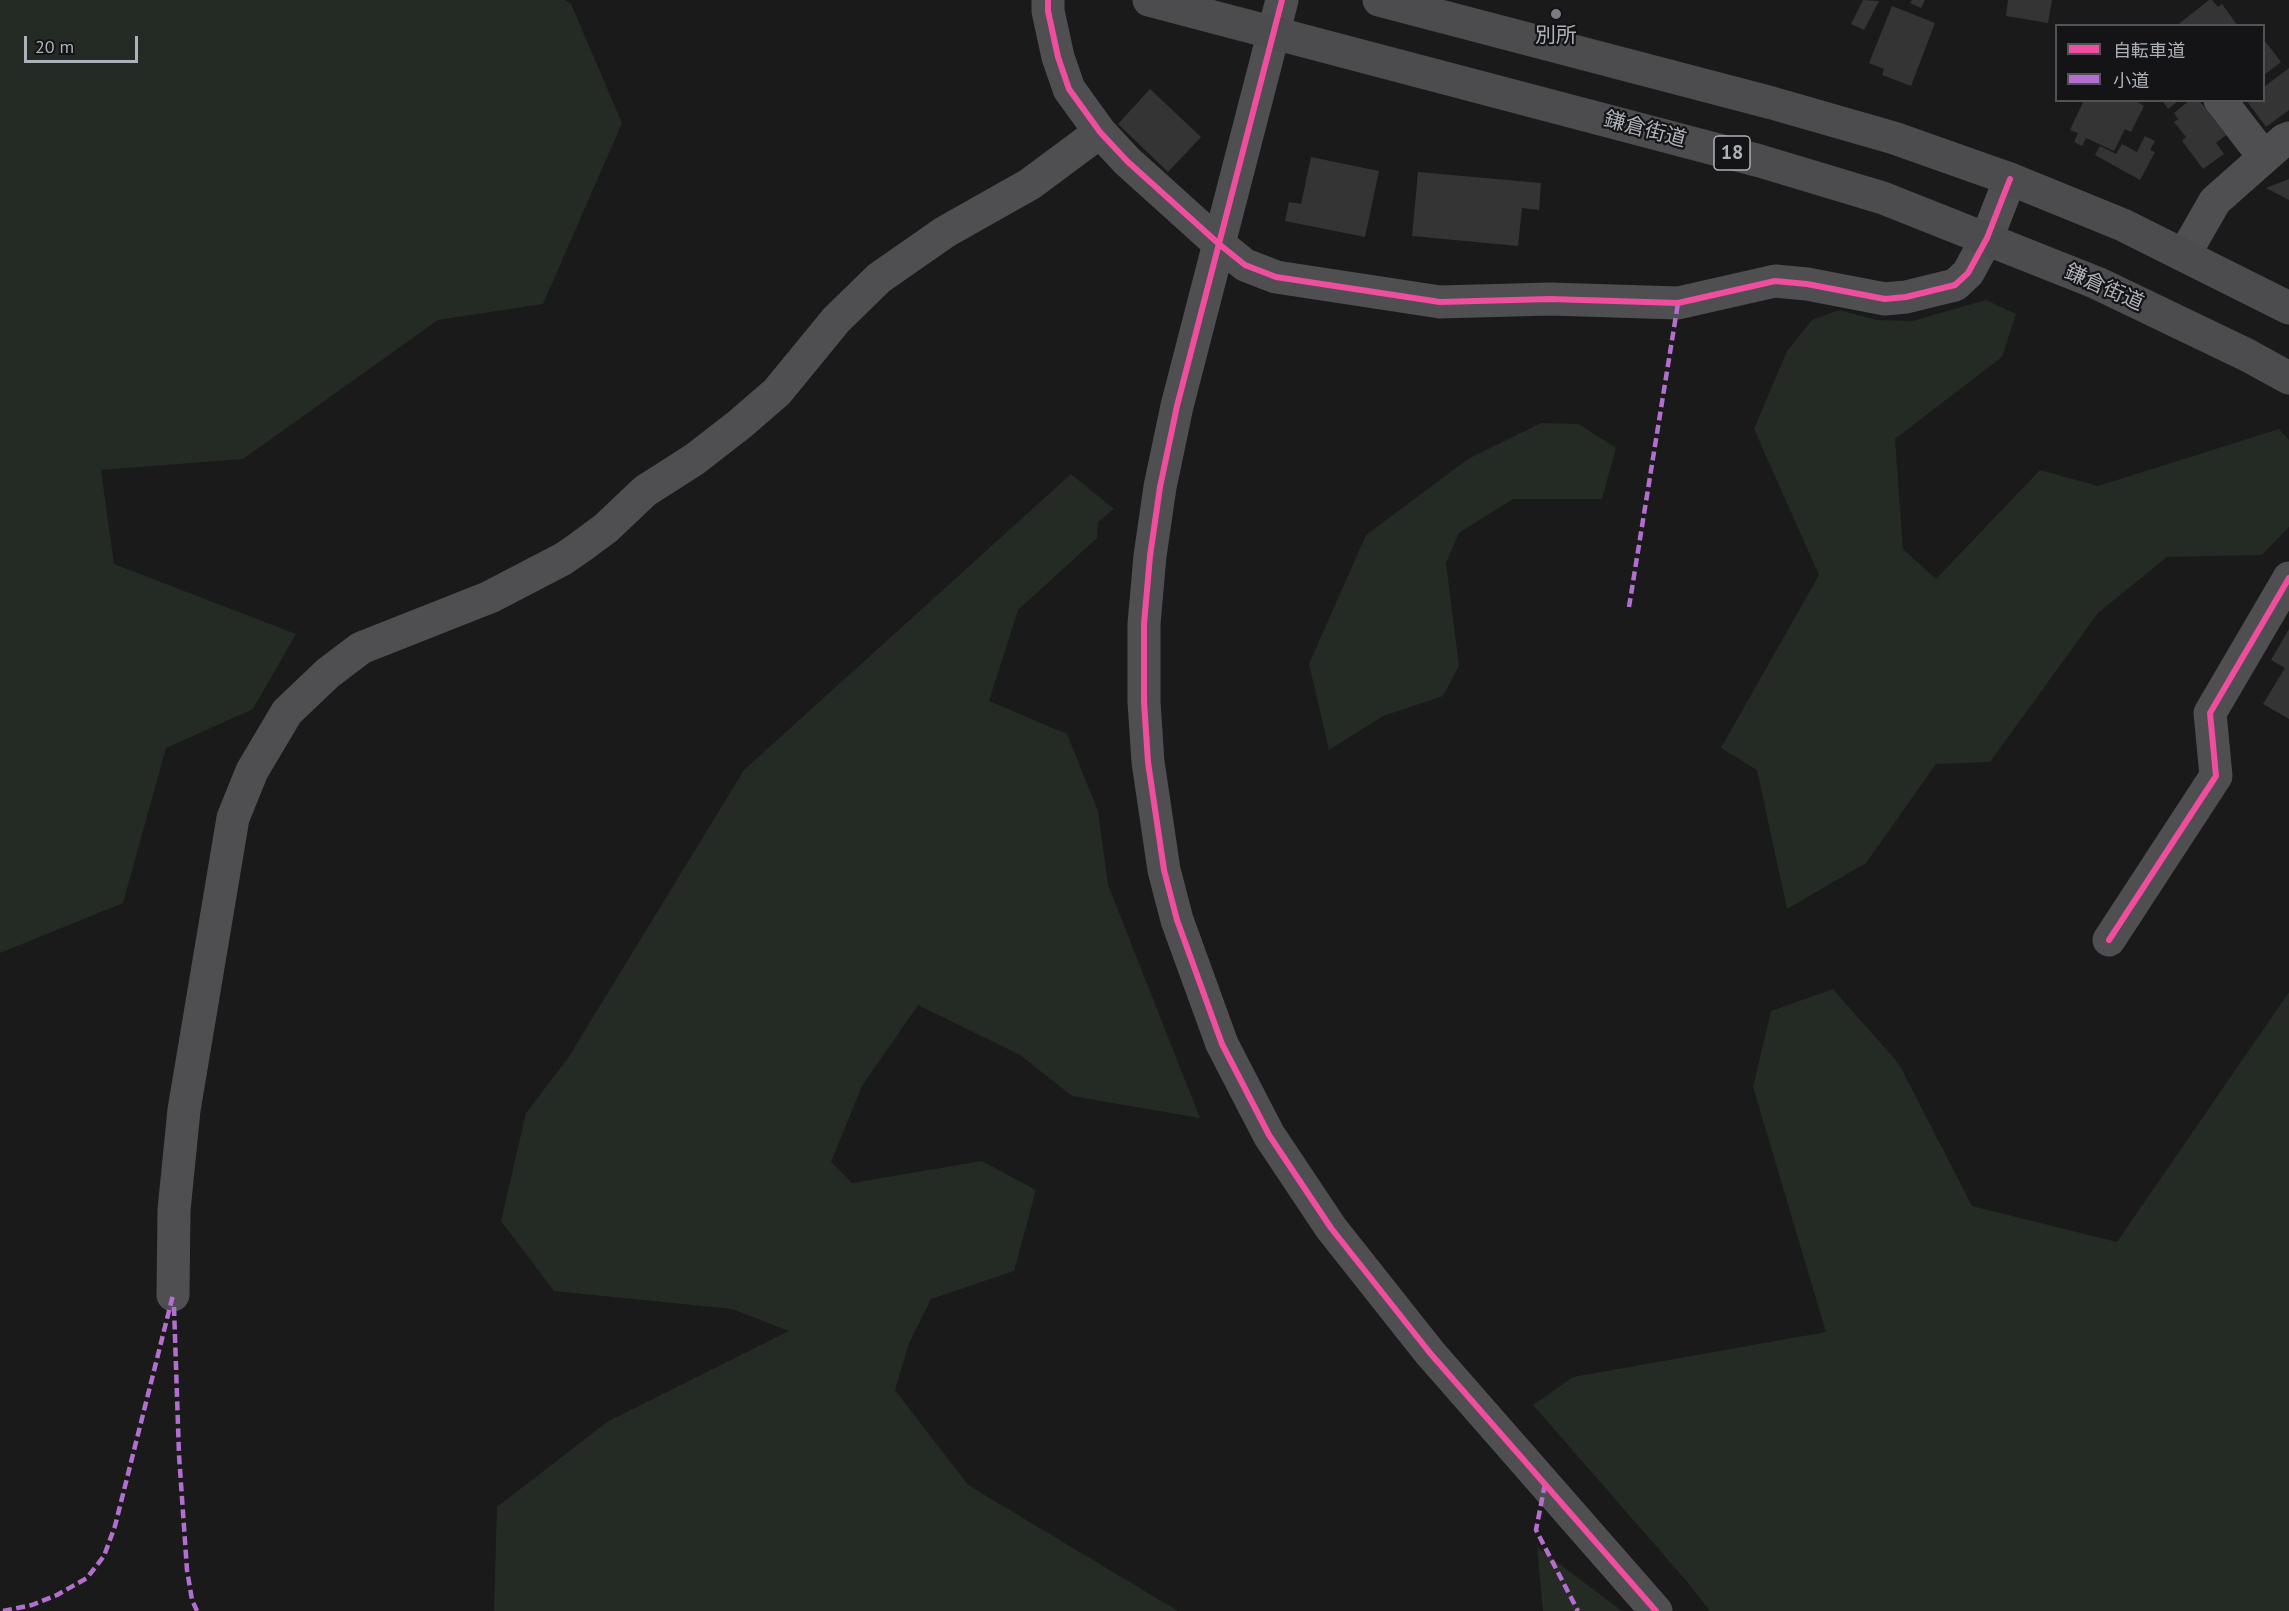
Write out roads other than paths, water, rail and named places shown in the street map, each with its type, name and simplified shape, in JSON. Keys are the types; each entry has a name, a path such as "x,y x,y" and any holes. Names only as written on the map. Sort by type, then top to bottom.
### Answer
{"main road":[{"name":"鎌倉街道","path":"1149,0 1760,161 1883,198 2097,283 2247,355 2289,378"},
{"path":"1379,0 1894,138 2010,179 2123,225 2289,308"}],"street":[{"path":"1048,0 1048,12 1058,57 1069,89 1100,132 1127,161 1219,244 1245,265 1276,277 1440,302 1550,299 1678,303 1775,281 1807,284 1885,299 1928,293 1954,285 1968,273 1987,238 2010,179"},
{"path":"1282,0 1177,406 1160,487 1150,556 1144,624 1144,702 1148,762 1164,870 1177,920 1222,1044 1269,1135 1331,1228 1430,1353 1656,1611"},
{"path":"2184,255 2215,201 2277,148 2222,102"},
{"path":"173,1295 174,1210 184,1110 232,818 252,771 287,712 328,672 361,648 490,597 563,559 579,548 606,528 645,491 695,459 777,392 836,320 879,278 945,232 1030,183 1100,132"},
{"path":"2109,940 2216,776 2210,713 2289,578"}],"place":[{"name":"別所","path":"1556,14"}]}
